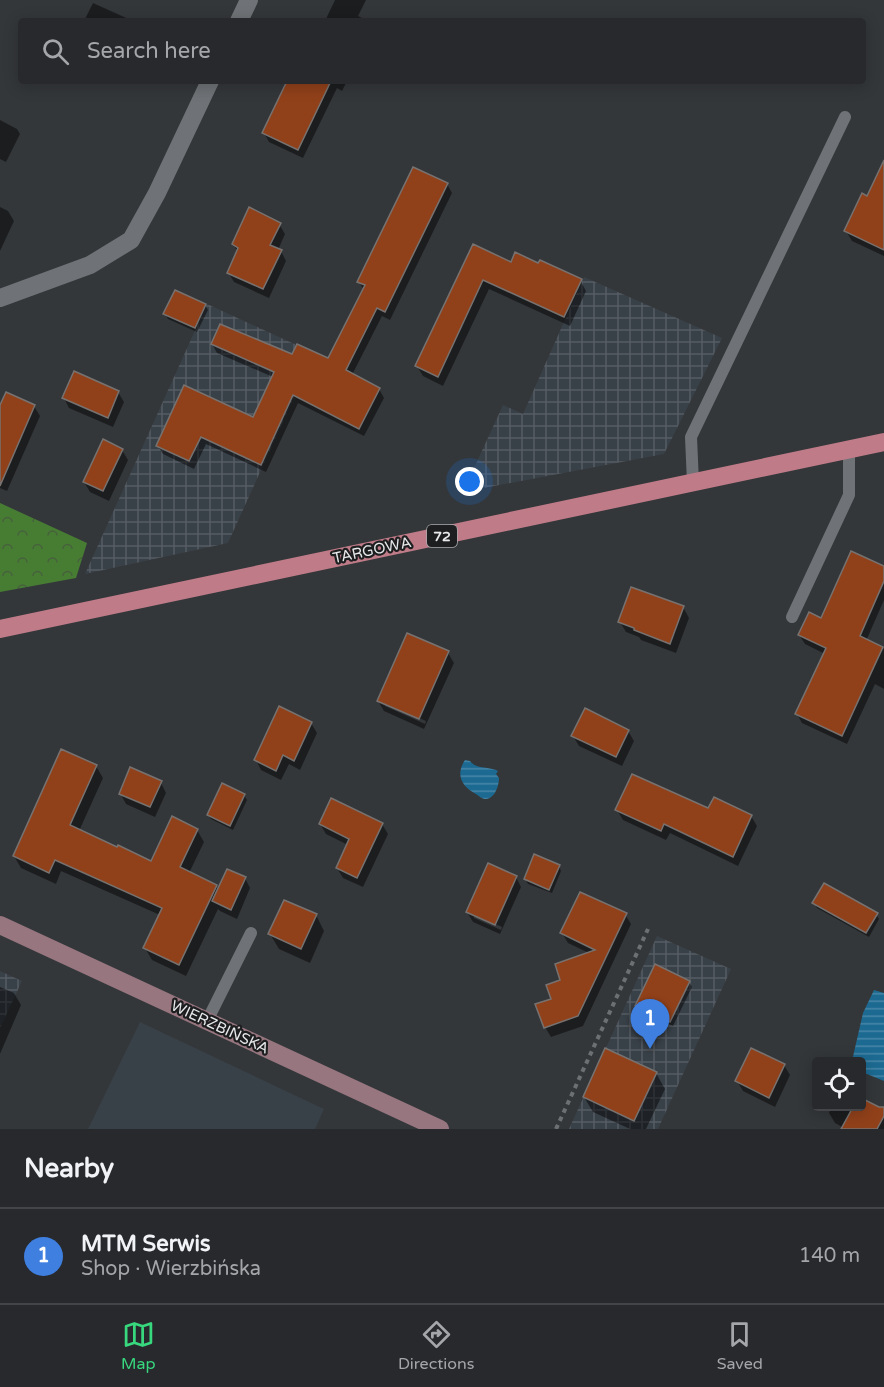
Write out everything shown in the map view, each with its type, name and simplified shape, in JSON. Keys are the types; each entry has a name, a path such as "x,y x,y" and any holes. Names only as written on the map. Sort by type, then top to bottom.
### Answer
{"main road":[{"name":"TARGOWA","path":"0,629 884,442"}],"street":[{"path":"240,18 249,0"},
{"path":"0,298 90,265 131,240 158,193 209,84"},
{"name":"WIERZBIŃSKA","path":"0,925 440,1129"}],"lane":[{"path":"693,483 691,436 845,117"},
{"path":"792,617 849,495 849,449"},
{"path":"207,1021 251,933"}],"path":[{"path":"556,1129 648,929"}],"shaded area":[{"path":"584,277 722,338 664,454 463,492 503,405 523,414"},
{"path":"207,304 314,353 228,543 85,574"},
{"path":"657,936 731,969 658,1129 569,1129"},
{"path":"0,971 22,981 0,1028"},
{"path":"140,1022 324,1109 315,1129 88,1129"}],"green space":[{"path":"0,503 87,543 76,578 0,592"}],"water":[{"path":"465,760 476,766 498,771 496,792 488,799 483,799 471,791 461,780 462,765"},
{"path":"874,990 884,993 884,1081 866,1074 866,1057 853,1057 863,1013"}],"building":[{"path":"286,84 330,84 298,150 262,133"},
{"path":"884,160 884,250 844,231 862,193 867,196"},
{"path":"413,167 448,183 385,312 377,308 346,370 380,388 359,429 293,395 261,465 201,437 189,461 156,446 184,385 253,417 274,372 211,344 220,324 292,354 297,344 328,358 365,285 357,282"},
{"path":"249,207 281,223 270,245 282,250 263,289 227,273 238,248 232,244"},
{"path":"473,244 511,262 515,252 538,263 540,260 582,279 564,317 483,280 438,377 415,366"},
{"path":"175,290 206,304 195,328 163,314"},
{"path":"74,371 119,391 108,418 62,398"},
{"path":"6,392 35,405 0,486 0,405"},
{"path":"103,439 123,449 103,491 83,482"},
{"path":"851,551 884,566 884,581 860,636 883,647 842,736 795,714 826,648 798,635 809,612 821,618"},
{"path":"631,587 684,606 670,644 618,622"},
{"path":"407,633 449,651 419,719 377,701"},
{"path":"279,706 312,722 294,761 283,755 276,771 254,760"},
{"path":"585,708 629,730 616,757 571,736"},
{"path":"61,749 97,765 70,825 151,861 172,816 198,829 180,867 217,885 179,965 143,948 162,908 55,860 49,873 13,856"},
{"path":"130,767 162,781 150,807 119,794"},
{"path":"632,774 708,808 714,797 752,815 733,857 664,824 661,831 615,810"},
{"path":"222,783 245,794 230,826 207,815"},
{"path":"331,798 383,823 357,878 336,868 349,839 319,824"},
{"path":"534,854 560,865 549,890 524,879"},
{"path":"488,863 517,876 495,925 466,912"},
{"path":"227,869 246,877 231,910 212,901"},
{"path":"824,883 878,913 866,933 812,903"},
{"path":"580,892 627,913 578,1016 544,1028 535,1004 551,999 546,985 560,980 555,964 595,950 560,933"},
{"path":"284,900 317,914 301,949 268,934"},
{"path":"655,964 690,981 670,1022 635,1006"},
{"path":"605,1048 657,1072 634,1121 583,1097"},
{"path":"751,1048 785,1064 769,1098 735,1081"},
{"path":"866,1100 884,1107 884,1116 877,1129 841,1129 851,1111 866,1111"}],"place":[{"name":"MTM Serwis","path":"650,1049"}]}
